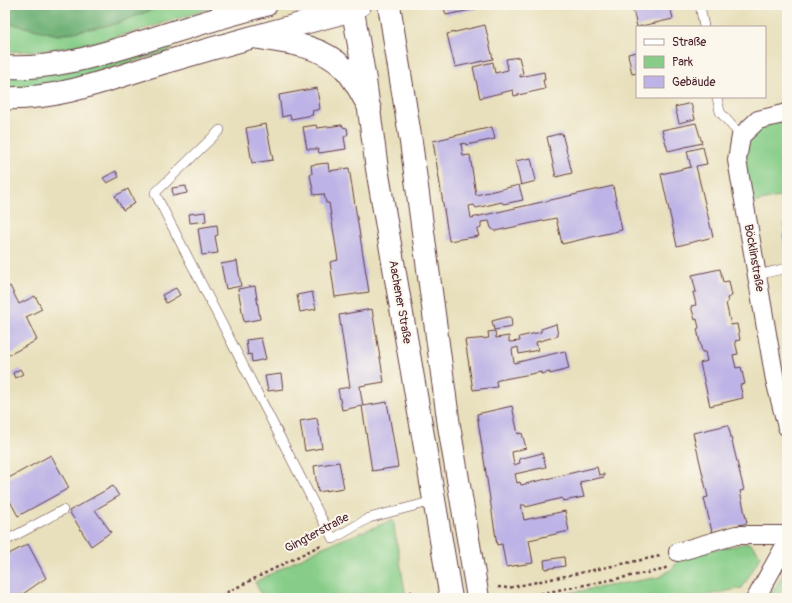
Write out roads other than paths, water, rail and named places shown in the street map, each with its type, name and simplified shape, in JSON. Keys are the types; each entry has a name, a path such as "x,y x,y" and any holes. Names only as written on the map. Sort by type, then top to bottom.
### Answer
{"main road":[{"path":"5,67 41,67 92,57 242,9 266,5"},
{"path":"389,5 411,142 449,426 478,598"},
{"path":"5,98 49,94 89,85 355,7"},
{"name":"Aachener Straße","path":"355,7 377,169 450,598"},
{"path":"252,37 301,45 319,50 333,58 345,68 370,109"}],"street":[{"path":"741,136 758,120 787,113"},
{"name":"Böcklinstraße","path":"741,136 737,160 757,275 781,379 787,427"},
{"path":"678,552 736,535 787,535"},
{"path":"756,598 787,542"}],"lane":[{"path":"700,5 704,26"},
{"path":"717,98 720,112 741,136"},
{"name":"Gingterstraße","path":"220,130 155,193 333,539 370,518 433,501"},
{"path":"757,275 787,268"},
{"path":"5,541 63,510"}]}
